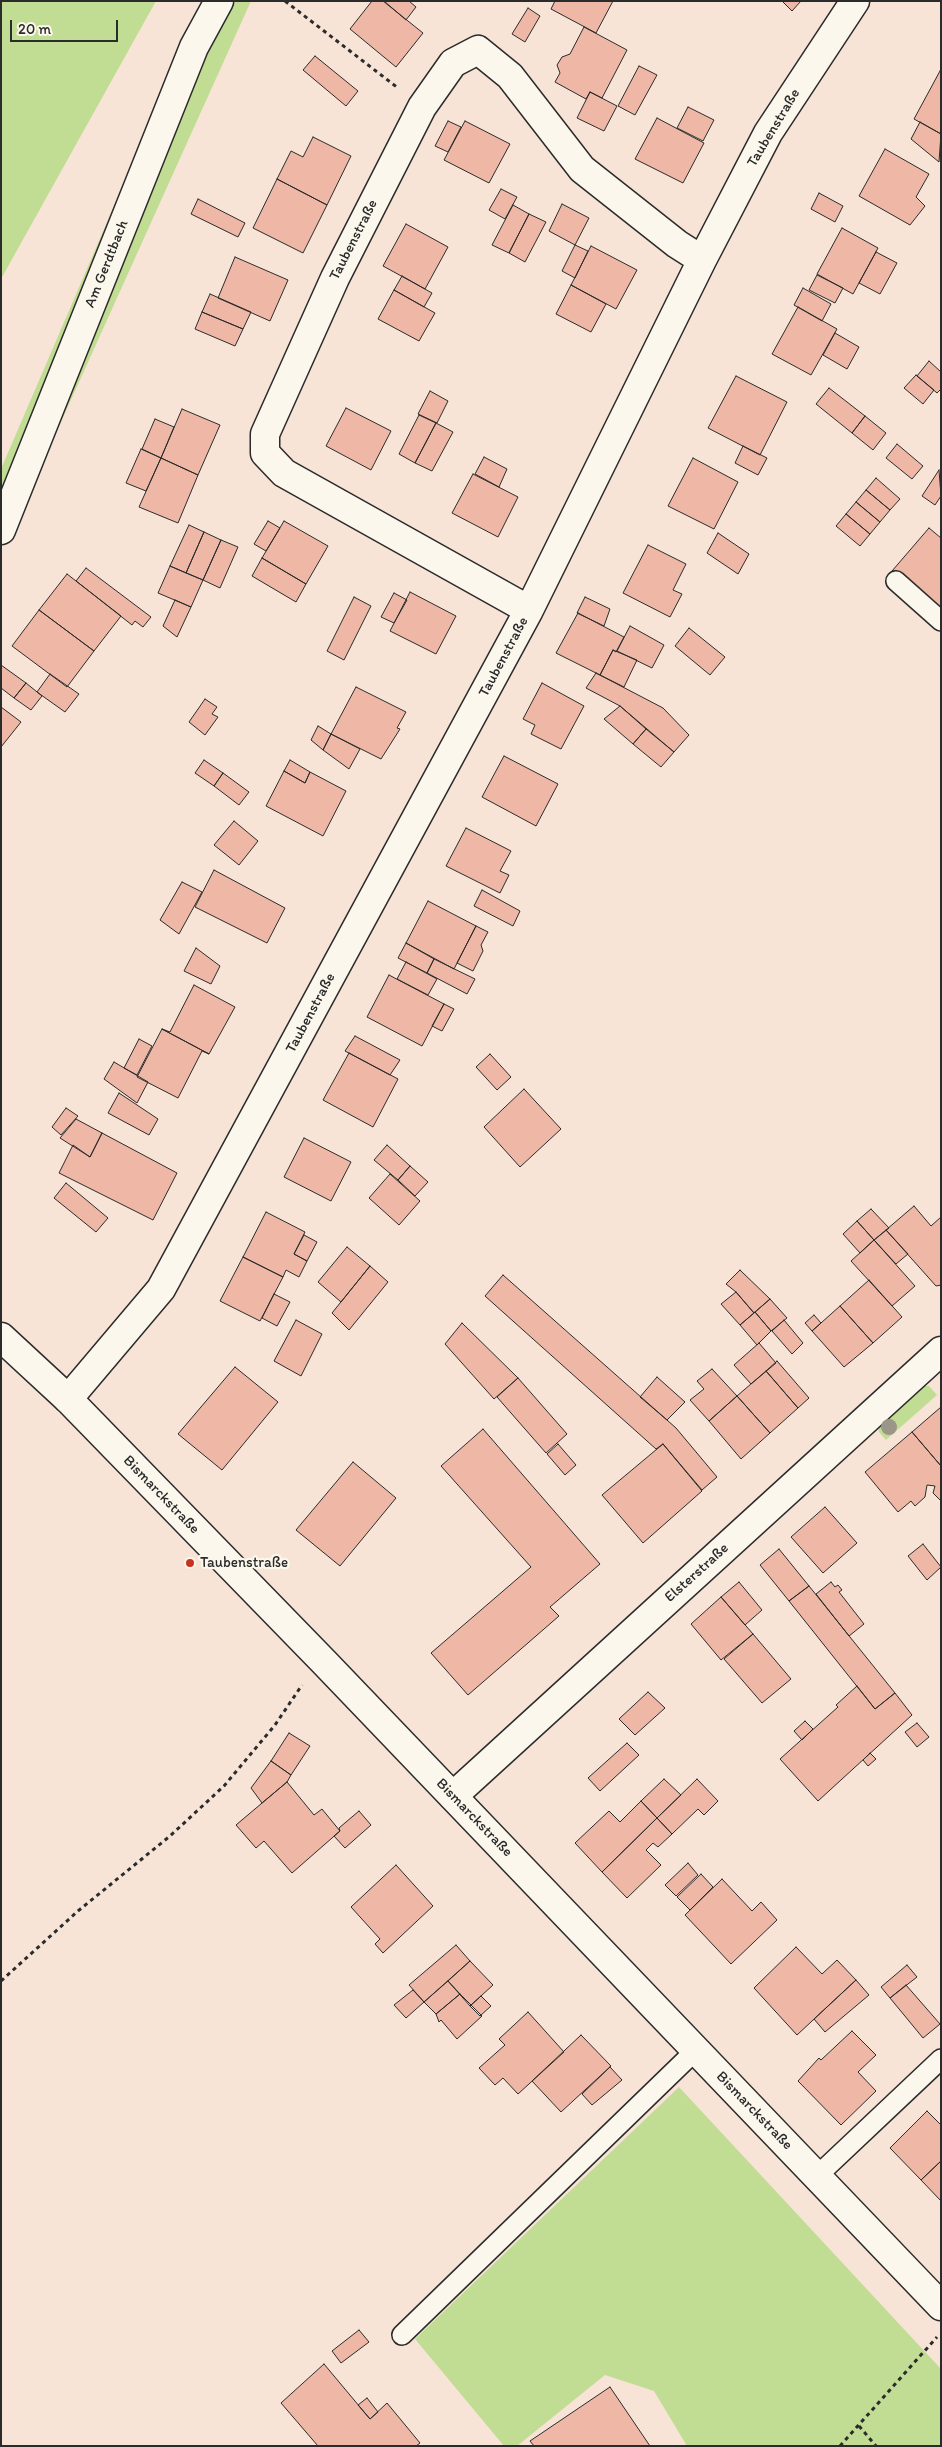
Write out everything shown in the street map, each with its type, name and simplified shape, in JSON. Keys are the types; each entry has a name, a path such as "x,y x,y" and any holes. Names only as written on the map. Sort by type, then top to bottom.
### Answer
{"street":[{"name":"Am Gerdtbach","path":"1,530 194,47 219,1"},
{"name":"Taubenstraße","path":"68,1399 161,1289 529,610 702,260 768,133 855,1"},
{"name":"Taubenstraße","path":"529,610 284,473 265,453 265,434 335,278 422,107 453,63 478,50 510,76 582,169 677,244 702,260"},
{"name":"Bismarckstraße","path":"1,1337 68,1399 325,1663 941,2306"},
{"name":"Elsterstraße","path":"453,1796 941,1351"}],"lane":[{"path":"896,581 941,621"},
{"path":"402,2335 696,2050"},
{"path":"818,2176 941,2059"}],"path":[{"path":"284,1 422,107"},
{"path":"1,1981 78,1911 170,1836 224,1786 275,1725 299,1688 325,1663"},
{"path":"840,2446 941,2333"},
{"path":"859,2426 876,2446"}],"green space":[{"path":"1,1 156,1 1,279"},
{"path":"202,1 210,1 1,500 1,469"},
{"path":"228,1 251,1 24,504 167,139"},
{"path":"922,1386 929,1386 937,1395 886,1440 879,1432 878,1426"},
{"path":"679,2087 941,2369 941,2446 687,2446 654,2391 605,2375 517,2446 504,2446 415,2339"}],"building":[{"path":"372,1 383,1 423,33 396,67 350,29"},
{"path":"384,1 409,1 416,7 406,20"},
{"path":"555,1 613,1 596,33 551,9"},
{"path":"782,1 801,1 792,11"},
{"path":"528,8 540,16 525,42 512,34"},
{"path":"584,27 627,50 602,98 590,92 586,99 555,82 560,73 557,65 562,57 570,54"},
{"path":"315,56 358,91 346,106 303,70"},
{"path":"639,66 657,75 635,115 618,106"},
{"path":"941,72 941,134 914,119"},
{"path":"590,92 617,106 604,131 577,118"},
{"path":"688,107 714,120 703,141 677,128"},
{"path":"657,118 704,143 683,183 635,159"},
{"path":"448,121 461,127 448,152 435,146"},
{"path":"465,121 510,144 489,183 444,160"},
{"path":"920,122 941,134 939,162 911,139"},
{"path":"313,137 351,156 327,205 277,179 291,151 303,157"},
{"path":"885,149 929,174 916,197 925,206 910,225 859,196"},
{"path":"277,179 327,205 303,253 253,228"},
{"path":"501,189 517,197 505,219 489,210"},
{"path":"819,193 843,206 835,222 811,209"},
{"path":"198,199 245,223 238,237 191,214"},
{"path":"562,204 589,218 575,245 549,231"},
{"path":"513,205 529,214 509,253 492,245"},
{"path":"529,214 546,222 525,262 509,253"},
{"path":"406,224 448,247 425,289 383,266"},
{"path":"842,228 878,248 853,294 817,274"},
{"path":"575,245 588,251 575,278 562,271"},
{"path":"591,246 637,270 616,309 571,285"},
{"path":"876,252 897,263 880,294 859,283"},
{"path":"235,257 288,280 270,321 218,298"},
{"path":"817,275 843,288 835,303 809,290"},
{"path":"402,276 432,293 424,307 394,290"},
{"path":"571,285 606,304 591,332 556,314"},
{"path":"803,288 831,304 822,321 794,305"},
{"path":"394,290 435,313 419,341 378,319"},
{"path":"210,294 251,312 243,329 202,312"},
{"path":"798,307 837,329 811,375 772,354"},
{"path":"202,312 243,329 235,346 195,329"},
{"path":"835,333 859,347 847,369 823,355"},
{"path":"929,361 941,372 941,389 937,393 917,376"},
{"path":"916,375 934,390 923,404 904,388"},
{"path":"736,376 787,402 760,455 708,428"},
{"path":"829,388 865,416 852,433 816,404"},
{"path":"430,391 448,401 437,423 418,414"},
{"path":"346,408 391,431 371,470 326,446"},
{"path":"182,409 220,425 198,475 161,458"},
{"path":"419,415 436,423 415,463 399,454"},
{"path":"865,416 886,433 873,450 852,433"},
{"path":"155,419 174,427 161,458 142,449"},
{"path":"436,423 453,432 432,471 415,463"},
{"path":"897,444 923,466 912,479 886,458"},
{"path":"743,446 767,458 758,475 735,463"},
{"path":"141,449 161,458 146,491 126,483"},
{"path":"484,457 507,469 499,487 475,474"},
{"path":"161,458 198,475 178,523 139,507"},
{"path":"693,458 738,482 714,529 668,506"},
{"path":"939,470 941,496 935,505 922,496"},
{"path":"473,474 518,497 498,537 452,513"},
{"path":"876,478 900,499 890,510 866,490"},
{"path":"866,490 890,510 880,522 856,502"},
{"path":"856,502 880,522 870,534 846,514"},
{"path":"846,514 870,534 860,546 836,526"},
{"path":"268,521 280,528 266,551 254,544"},
{"path":"284,521 328,546 306,584 262,558"},
{"path":"189,525 204,532 186,573 170,566"},
{"path":"929,528 941,538 941,612 892,571"},
{"path":"204,532 221,540 203,580 186,573"},
{"path":"718,533 749,554 738,574 707,553"},
{"path":"221,540 238,547 220,588 203,580"},
{"path":"648,545 686,564 673,590 682,594 670,617 623,593"},
{"path":"262,558 306,584 296,602 252,576"},
{"path":"170,566 203,580 191,607 158,593"},
{"path":"86,568 151,617 143,627 135,621 132,625 76,581"},
{"path":"67,574 121,616 94,651 39,610"},
{"path":"410,592 456,616 436,654 390,631"},
{"path":"394,593 407,600 394,623 381,617"},
{"path":"354,597 371,606 344,660 327,651"},
{"path":"585,597 610,609 604,626 577,613"},
{"path":"175,600 191,607 177,637 163,626"},
{"path":"39,610 94,651 67,687 12,646"},
{"path":"578,613 624,637 616,652 613,650 600,675 556,653"},
{"path":"630,626 664,645 652,668 617,651"},
{"path":"689,628 725,657 710,675 675,646"},
{"path":"613,650 637,660 624,687 600,675"},
{"path":"1,665 26,683 14,698 1,688"},
{"path":"596,673 663,708 689,735 674,752 620,706 586,688"},
{"path":"50,674 79,694 65,712 37,692"},
{"path":"26,683 42,696 31,710 14,698"},
{"path":"542,683 584,706 561,749 531,734 535,725 523,719"},
{"path":"356,687 406,712 397,728 400,729 381,759 331,734"},
{"path":"205,699 217,707 212,714 218,717 205,735 189,722"},
{"path":"620,706 646,729 633,744 604,719"},
{"path":"1,707 21,722 1,747"},
{"path":"318,726 331,734 323,750 311,740"},
{"path":"646,729 674,752 661,767 633,744"},
{"path":"331,734 360,749 349,769 323,750"},
{"path":"504,756 558,784 536,826 482,797"},
{"path":"204,760 223,773 214,786 195,773"},
{"path":"290,760 310,772 305,783 284,771"},
{"path":"284,771 305,783 310,772 346,791 323,836 266,806"},
{"path":"223,773 249,792 239,805 214,786"},
{"path":"234,821 258,841 239,865 214,845"},
{"path":"466,828 511,851 500,871 509,875 500,893 446,866"},
{"path":"214,870 285,908 267,943 195,907"},
{"path":"182,882 202,892 179,934 160,920"},
{"path":"482,890 520,911 513,926 474,906"},
{"path":"428,901 476,926 454,969 406,943"},
{"path":"476,926 488,932 481,945 483,951 473,971 457,963"},
{"path":"406,943 434,959 427,973 398,958"},
{"path":"196,948 220,966 211,984 184,971"},
{"path":"434,959 475,979 467,994 427,973"},
{"path":"406,962 437,979 428,995 397,979"},
{"path":"389,975 444,1004 422,1046 367,1017"},
{"path":"194,985 235,1007 209,1054 162,1029 170,1032"},
{"path":"444,1004 454,1009 442,1031 432,1026"},
{"path":"162,1029 209,1054 202,1051 178,1098 137,1077"},
{"path":"355,1036 400,1060 390,1075 345,1051"},
{"path":"139,1039 152,1046 137,1075 124,1068"},
{"path":"349,1053 398,1079 373,1127 323,1100"},
{"path":"490,1054 511,1077 497,1090 476,1067"},
{"path":"114,1062 148,1082 137,1103 104,1079"},
{"path":"524,1089 561,1129 520,1167 484,1127"},
{"path":"119,1093 158,1119 149,1135 108,1113"},
{"path":"66,1108 78,1116 61,1135 52,1127"},
{"path":"76,1119 102,1133 90,1157 60,1138"},
{"path":"102,1133 177,1173 153,1220 59,1173 73,1145 90,1157"},
{"path":"304,1138 351,1162 331,1201 284,1177"},
{"path":"387,1145 410,1166 398,1180 374,1160"},
{"path":"410,1166 428,1182 415,1196 398,1180"},
{"path":"390,1174 420,1201 399,1225 369,1198"},
{"path":"66,1183 108,1218 96,1232 54,1198"},
{"path":"914,1206 931,1226 941,1217 941,1285 936,1286 886,1230"},
{"path":"871,1209 889,1228 874,1240 857,1221"},
{"path":"266,1212 305,1232 294,1254 307,1261 299,1277 286,1270 283,1277 243,1257"},
{"path":"857,1221 874,1240 860,1253 843,1234"},
{"path":"886,1230 908,1254 896,1264 874,1240"},
{"path":"304,1235 317,1242 307,1261 294,1254"},
{"path":"874,1240 915,1286 892,1306 851,1261"},
{"path":"347,1247 370,1266 341,1302 318,1282"},
{"path":"243,1257 283,1277 260,1321 220,1301"},
{"path":"370,1266 388,1282 349,1330 332,1313"},
{"path":"740,1270 770,1299 754,1313 736,1292 726,1284"},
{"path":"503,1275 676,1428 717,1477 702,1490 663,1444 656,1449 485,1296"},
{"path":"869,1280 902,1317 873,1343 840,1306"},
{"path":"736,1292 754,1313 740,1325 721,1304"},
{"path":"274,1294 290,1302 277,1326 262,1318"},
{"path":"770,1299 787,1318 771,1331 755,1312"},
{"path":"840,1306 873,1343 844,1367 812,1331"},
{"path":"755,1312 771,1331 757,1345 740,1325"},
{"path":"814,1315 821,1323 812,1331 805,1323"},
{"path":"296,1320 322,1334 301,1376 274,1361"},
{"path":"784,1320 803,1343 792,1354 772,1331"},
{"path":"462,1323 518,1378 494,1399 445,1344"},
{"path":"759,1343 776,1363 751,1384 734,1365"},
{"path":"777,1361 809,1398 798,1408 766,1371"},
{"path":"235,1367 278,1402 222,1470 178,1434"},
{"path":"712,1369 737,1396 709,1421 690,1400 704,1389 697,1381"},
{"path":"766,1371 798,1408 770,1433 737,1396"},
{"path":"657,1377 685,1402 667,1420 640,1397"},
{"path":"518,1378 567,1434 546,1453 497,1397"},
{"path":"737,1396 770,1433 741,1459 709,1421"},
{"path":"941,1407 941,1466 912,1432"},
{"path":"483,1429 600,1564 550,1607 559,1616 468,1695 431,1653 531,1567 441,1466"},
{"path":"912,1432 941,1466 941,1501 933,1493 935,1486 927,1485 925,1497 915,1506 911,1501 898,1512 865,1472"},
{"path":"558,1444 576,1465 565,1475 547,1454"},
{"path":"663,1444 702,1491 643,1543 602,1495"},
{"path":"353,1462 396,1498 340,1566 296,1530"},
{"path":"825,1507 857,1543 823,1573 791,1537"},
{"path":"923,1544 941,1567 927,1580 908,1556"},
{"path":"779,1549 809,1586 789,1601 760,1565"},
{"path":"739,1582 762,1610 745,1625 721,1597"},
{"path":"831,1582 835,1587 838,1585 842,1590 839,1592 864,1624 849,1636 816,1594"},
{"path":"809,1586 895,1693 875,1709 789,1601"},
{"path":"721,1597 753,1634 721,1660 691,1624"},
{"path":"753,1634 791,1679 762,1703 724,1659"},
{"path":"857,1686 875,1709 895,1693 912,1715 818,1801 780,1759 838,1707 836,1705"},
{"path":"648,1692 665,1708 635,1735 619,1719"},
{"path":"805,1721 813,1729 802,1740 794,1731"},
{"path":"917,1723 929,1737 917,1747 905,1732"},
{"path":"289,1733 310,1746 291,1775 271,1761"},
{"path":"627,1743 639,1755 600,1791 588,1778"},
{"path":"870,1753 876,1759 868,1766 863,1760"},
{"path":"271,1761 291,1775 287,1782 262,1803 251,1788"},
{"path":"664,1779 681,1795 657,1818 641,1801"},
{"path":"697,1779 718,1801 704,1815 698,1809 672,1834 657,1818"},
{"path":"287,1782 314,1815 322,1809 340,1831 292,1873 264,1841 256,1848 236,1825"},
{"path":"641,1801 657,1818 602,1872 575,1843 609,1811 620,1822"},
{"path":"359,1811 371,1825 345,1848 334,1836 340,1831 339,1828"},
{"path":"657,1818 672,1834 658,1847 653,1843 646,1850 661,1865 627,1898 602,1872"},
{"path":"688,1863 698,1875 676,1896 665,1885"},
{"path":"396,1865 433,1906 383,1953 375,1944 380,1939 351,1907"},
{"path":"701,1874 713,1887 690,1910 677,1897"},
{"path":"722,1879 752,1911 761,1902 777,1920 731,1964 685,1915"},
{"path":"456,1945 470,1961 424,2002 409,1985"},
{"path":"796,1947 822,1974 837,1960 856,1980 797,2035 754,1988"},
{"path":"470,1961 493,1985 470,2006 448,1981"},
{"path":"907,1965 917,1977 890,1998 881,1987"},
{"path":"856,1980 869,1995 825,2032 814,2019"},
{"path":"448,1981 460,1994 436,2014 424,2002"},
{"path":"906,1985 940,2024 923,2038 890,1998"},
{"path":"413,1990 424,2002 406,2018 394,2005"},
{"path":"460,1994 482,2016 457,2039 441,2020 439,2022 436,2014"},
{"path":"481,1996 491,2006 480,2016 470,2006"},
{"path":"528,2012 564,2052 518,2094 503,2078 495,2085 479,2068 505,2045 499,2039"},
{"path":"852,2031 876,2055 858,2072 876,2091 841,2125 798,2081 819,2058 821,2060"},
{"path":"581,2035 611,2066 561,2112 532,2081"},
{"path":"610,2067 622,2080 592,2105 582,2094"},
{"path":"927,2111 941,2125 941,2161 921,2180 890,2148"},
{"path":"941,2161 941,2201 921,2180"},
{"path":"359,2330 369,2342 341,2363 332,2351"},
{"path":"324,2364 370,2419 387,2403 420,2443 416,2446 318,2446 281,2403"},
{"path":"610,2387 650,2446 534,2446 530,2441"},
{"path":"367,2398 378,2412 370,2419 358,2405"}],"place":[{"name":"Taubenstraße","path":"190,1563"}]}
